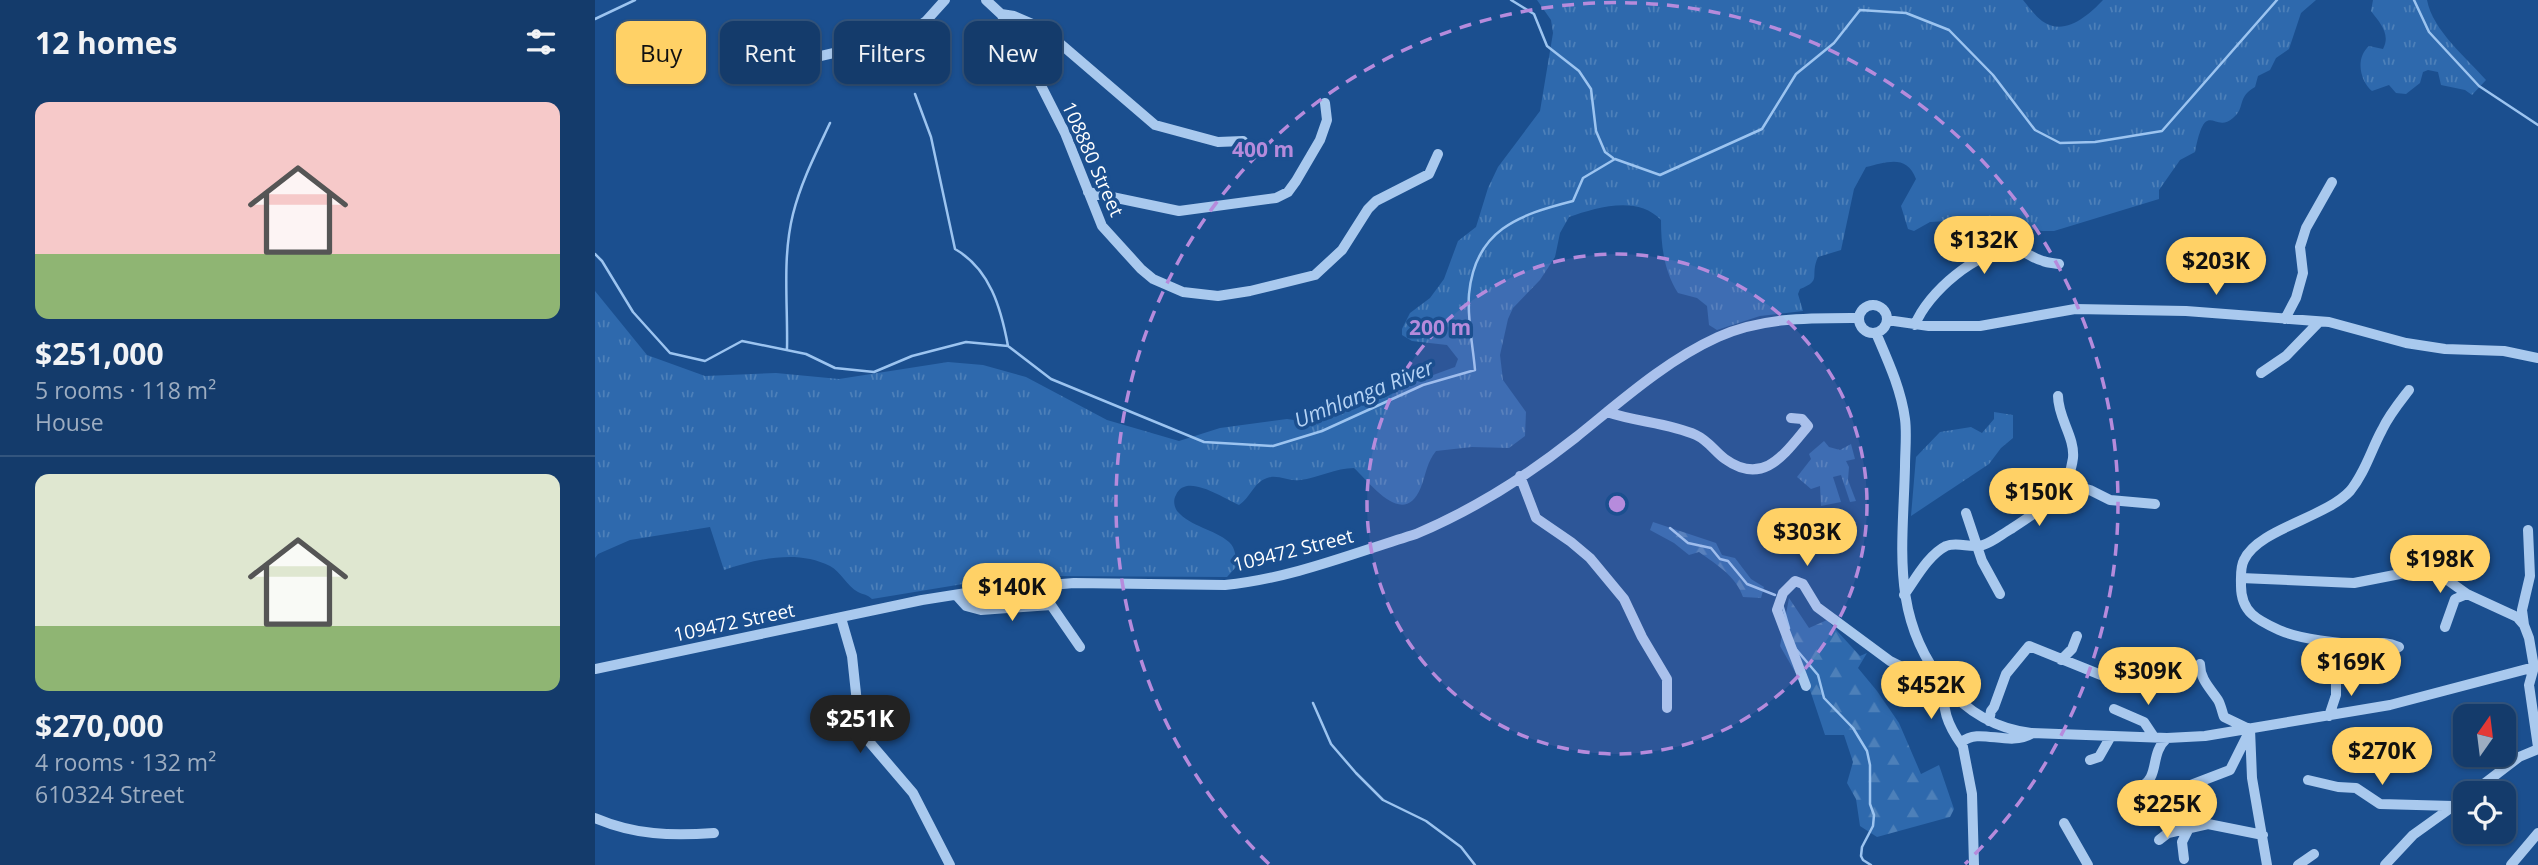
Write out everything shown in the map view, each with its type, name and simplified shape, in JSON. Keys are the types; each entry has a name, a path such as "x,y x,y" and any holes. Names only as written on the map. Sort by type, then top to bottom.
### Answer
{"street":[{"path":"820,56 904,37 926,21 945,0"},
{"name":"108880 Street","path":"986,0 1001,14 1024,52 1065,133 1102,226 1147,274 1183,292 1218,296 1315,275 1328,266 1342,250 1376,201 1429,174 1438,154"},
{"path":"1001,14 1014,16 1042,28 1156,125 1218,142 1243,141"},
{"path":"1088,192 1179,211 1276,198 1288,192 1320,140 1327,120 1325,103"},
{"path":"2285,319 2296,298 2303,273 2300,247 2306,228 2332,182"},
{"path":"1915,325 1924,304 1934,294 1988,254 2000,250 2026,251 2043,261 2059,264"},
{"path":"1871,305 1882,309 1887,320 1884,327 1876,333 1863,329 1859,318 1864,308 1871,305"},
{"path":"1887,320 1915,325 1980,326 2075,309 2186,310 2329,322 2406,343 2438,348 2504,351 2538,358"},
{"name":"109472 Street","path":"595,668 956,595 1005,588 1074,583 1249,583 1416,534 1483,500 1573,440 1681,357 1719,336 1764,323 1795,318 1859,318"},
{"path":"2261,373 2286,356 2319,322"},
{"path":"1876,333 1897,384 1905,419 1902,525 1904,596 1923,652 1934,671 1959,701 1989,721 2015,731 2031,733 2188,738 2390,705 2536,666"},
{"path":"2399,647 2383,642 2362,644 2281,631 2260,621 2246,610 2241,595 2241,578 2244,560 2255,545 2320,512 2349,491 2384,425 2409,390"},
{"path":"1904,596 1931,559 1946,546 1959,544 1977,547 1991,542 2044,507 2065,483 2072,466 2073,451 2061,417 2058,396"},
{"path":"1607,412 1695,435 1709,443 1719,455 1735,466 1750,470 1764,468 1779,460 1808,426 1802,419 1791,418"},
{"path":"1520,476 1536,518 1583,551 1616,586 1642,637 1664,672 1669,688 1667,708"},
{"path":"2065,483 2090,490 2111,500 2155,504"},
{"path":"1966,513 1982,561 2000,594"},
{"path":"2488,781 2519,757 2538,748 2529,685 2536,666 2522,610 2530,576 2528,530"},
{"path":"2241,578 2354,583 2423,571 2437,574 2466,594 2517,617 2524,625"},
{"path":"1806,686 1777,610 1783,593 1795,581 1803,584 1818,607 1890,661 1910,671 1934,671"},
{"path":"2445,627 2455,599 2466,594"},
{"path":"956,595 966,606 981,610 1051,605 1080,647"},
{"path":"841,618 852,656 860,732 913,793 950,865"},
{"path":"2061,660 2072,649 2077,636"},
{"path":"1989,721 2004,677 2029,646 2106,677"},
{"path":"2200,664 2199,668 2207,686 2218,701 2224,717 2250,729"},
{"path":"2329,716 2336,695 2336,678"},
{"path":"1943,682 1943,705 1948,726 1962,745 1972,793 1974,865"},
{"path":"2114,709 2144,722 2154,737"},
{"path":"2169,793 2230,770 2250,729"},
{"path":"2250,729 2252,778 2266,865"},
{"path":"1962,745 1963,740 1969,737 2017,739 2031,733"},
{"path":"2090,760 2099,757 2111,736"},
{"path":"2138,788 2146,785 2151,777 2158,745 2167,738"},
{"path":"2308,780 2356,788 2380,804 2453,806"},
{"path":"2385,865 2413,835 2453,806"},
{"path":"595,818 634,832 676,836 713,833"},
{"path":"2064,823 2088,865"},
{"path":"2159,840 2168,833 2208,824 2263,835"},
{"path":"2184,859 2182,842 2189,828"},
{"path":"2511,865 2538,833"},
{"path":"2298,865 2314,854"}],"green space":[{"path":"1537,0 2023,0 2042,21 2059,27 2083,18 2103,0 2316,0 2301,13 2289,49 2276,58 2270,70 2258,76 2255,87 2245,95 2237,114 2226,122 2211,120 2203,125 2195,152 2180,160 2159,190 2159,199 2054,231 1985,219 1930,222 1914,231 1908,229 1901,206 1916,179 1912,171 1896,162 1866,167 1854,189 1841,250 1818,257 1813,280 1800,289 1798,294 1803,311 1760,316 1717,330 1709,325 1707,306 1697,298 1678,293 1673,285 1664,258 1661,220 1652,212 1629,205 1617,205 1569,217 1560,233 1555,257 1540,280 1513,308 1500,355 1503,380 1526,412 1525,436 1509,448 1472,447 1436,451 1421,487 1414,499 1406,504 1388,500 1354,468 1300,480 1267,478 1239,505 1196,486 1181,489 1174,499 1177,511 1189,521 1223,538 1233,547 1236,567 1227,577 1051,576 963,584 872,599 854,589 830,566 804,558 763,559 724,570 710,527 630,540 598,554 595,558 595,291 647,355 705,376 776,373 839,379 948,362 983,365 1026,377 1107,420 1179,441 1220,428 1294,420 1327,400 1346,396 1384,398 1414,382 1455,367 1458,359 1447,345 1412,341 1402,335 1402,329 1410,313 1430,298 1444,279 1458,241 1476,227 1488,188 1498,167 1540,111 1553,33 1551,20"},
{"path":"2373,0 2427,0 2443,33 2486,80 2472,95 2465,90 2441,85 2438,72 2428,70 2423,72 2420,83 2406,94 2396,93 2389,85 2372,91 2362,76 2362,57 2369,46 2383,49 2386,38 2371,11"},
{"path":"1994,412 2013,415 2013,438 1989,464 1911,516 1916,457 1940,432 1971,427 1982,433 1994,419"},
{"path":"1824,441 1829,447 1840,450 1851,444 1855,459 1846,461 1849,467 1848,480 1856,501 1850,502 1841,475 1833,477 1841,502 1821,506 1820,486 1811,489 1797,477 1811,459 1809,454"},
{"path":"1653,522 1716,543 1722,555 1735,558 1751,579 1764,587 1761,598 1743,597 1736,583 1699,552 1689,555 1650,530"},
{"path":"1789,598 1809,628 1827,620 1860,656 1867,653 1858,668 1899,723 1921,774 1939,765 1954,809 1950,817 1877,837 1860,826 1856,799 1847,783 1853,762 1844,735 1825,735 1809,687 1798,677 1780,646"}],"waterway":[{"path":"595,19 635,0"},
{"path":"1511,0 1534,14 1547,46 1579,71 1591,89 1596,131 1605,152 1613,158"},
{"name":"Umhlanga River","path":"595,254 633,312 670,353 705,361 742,341 806,354 835,368 874,372 912,356 966,342 1008,346 1051,379 1204,442 1273,446 1322,431 1423,385 1475,370 1469,323 1469,294 1473,272 1480,254 1490,240 1503,229 1534,212 1573,201 1583,178 1615,159 1660,175 1762,129 1796,74 1834,43 1860,10 1906,13 1949,30 1993,75 2035,130 2060,143 2095,142 2162,131 2277,0"},
{"name":"Umhlanga River","path":"2414,0 2429,32 2479,86 2538,125"},
{"path":"915,94 931,137 955,249 967,257 985,278 1002,318 1008,346"},
{"path":"787,349 787,264 793,214 809,168 830,123"},
{"path":"1670,528 1688,543 1711,548 1720,559 1728,561 1747,584 1775,595"},
{"path":"1782,604 1789,628"},
{"path":"1795,648 1818,675 1824,698 1853,728 1867,751 1870,765 1870,804 1874,815 1873,826 1862,847 1861,856 1871,865"},
{"path":"1313,703 1331,744 1356,773 1383,800 1426,821 1461,847 1475,865"}]}
